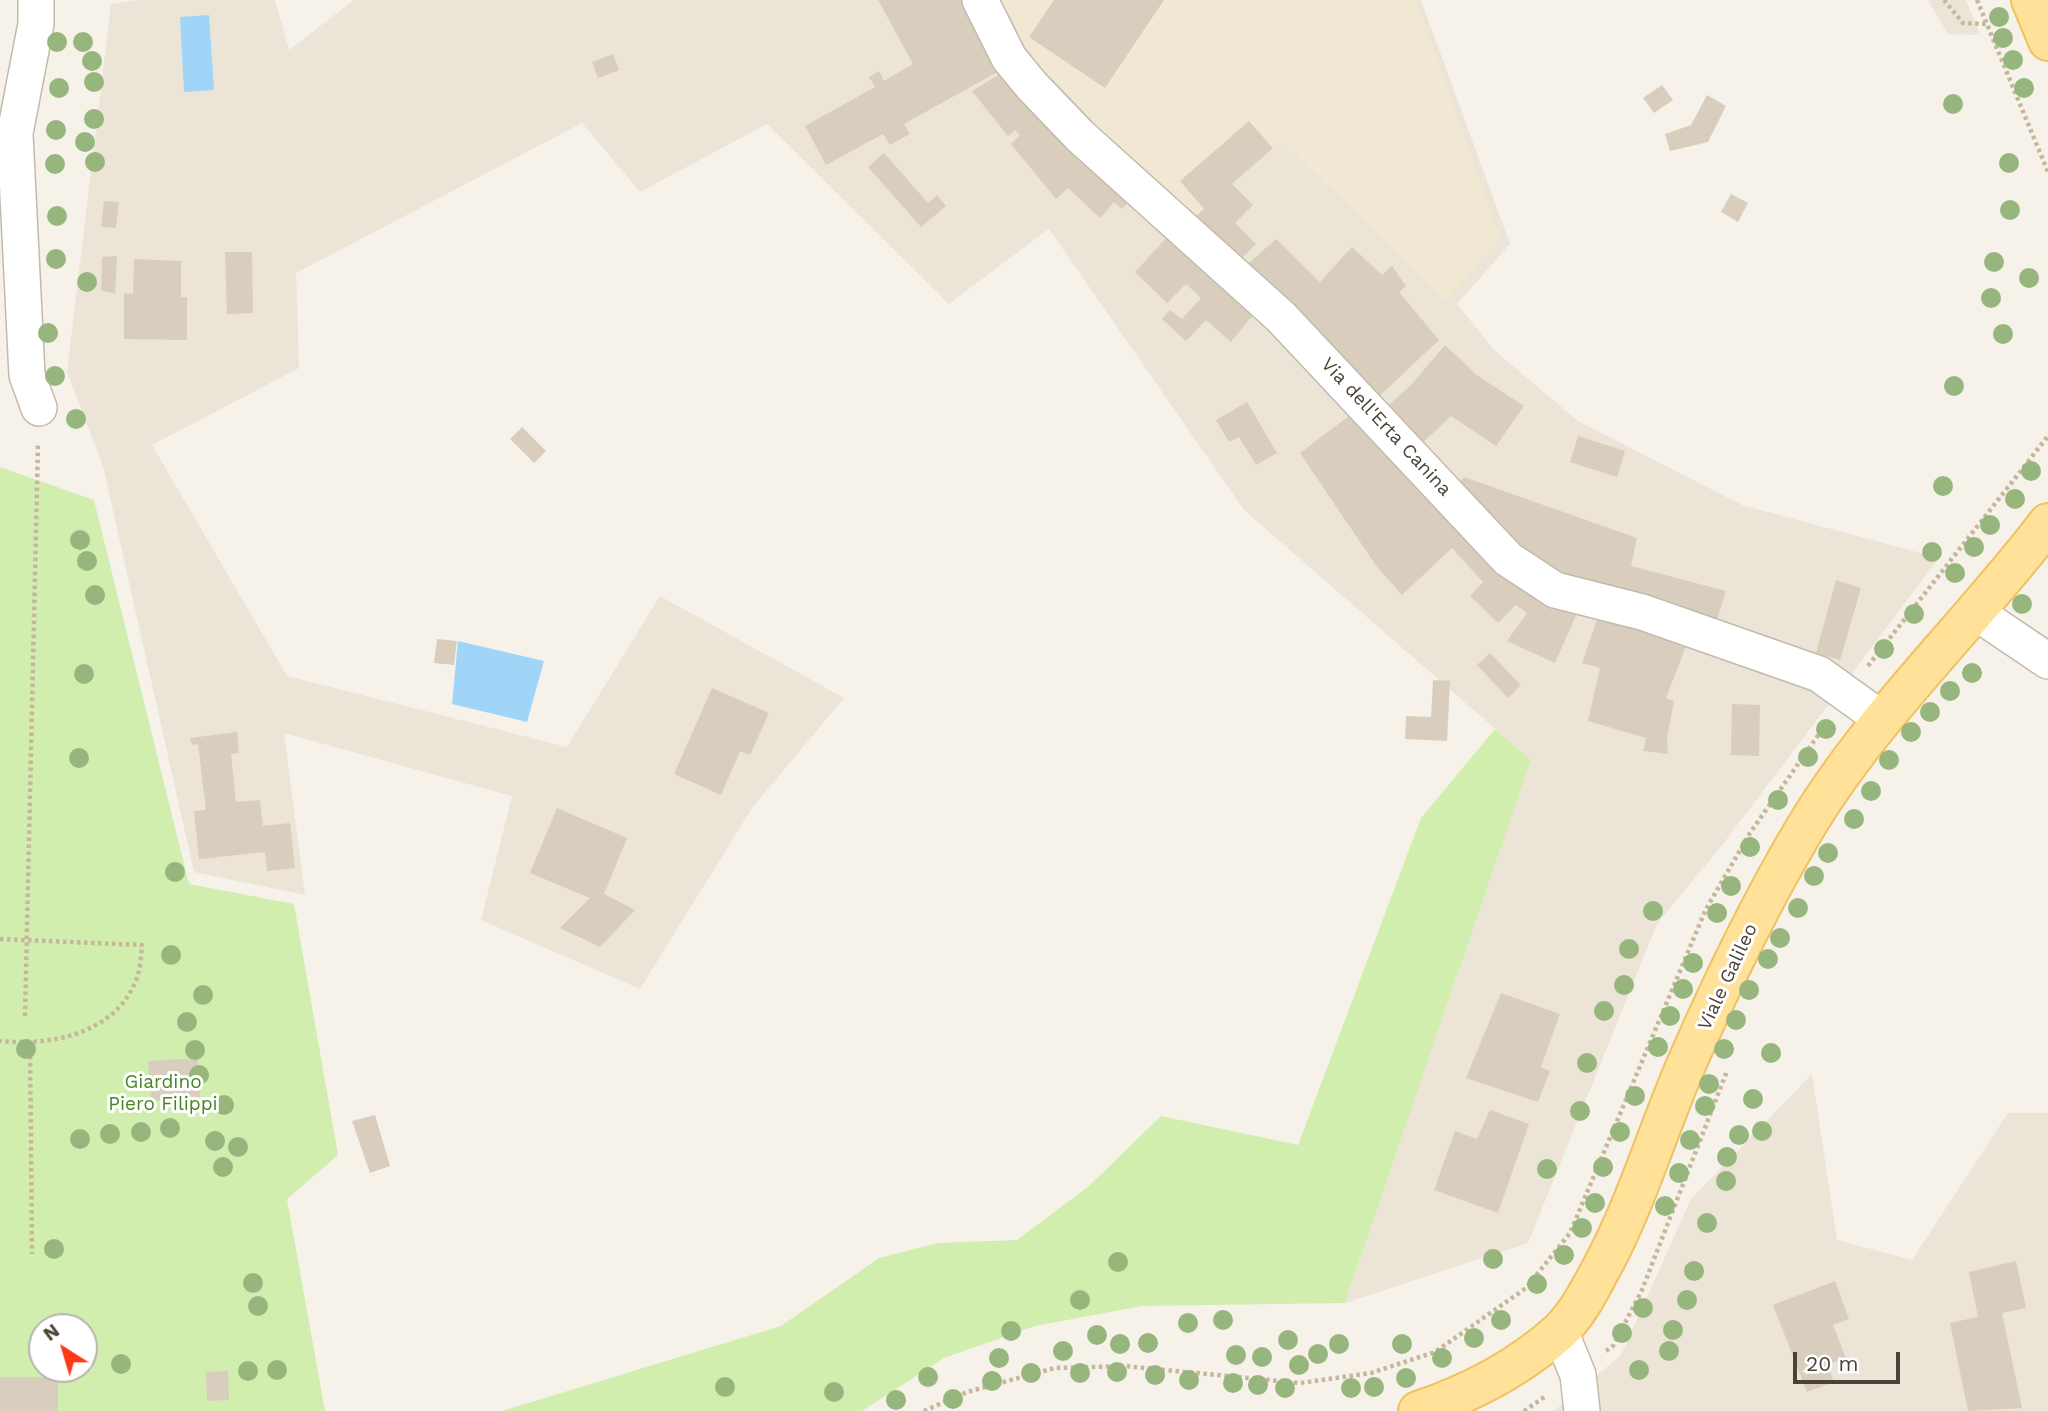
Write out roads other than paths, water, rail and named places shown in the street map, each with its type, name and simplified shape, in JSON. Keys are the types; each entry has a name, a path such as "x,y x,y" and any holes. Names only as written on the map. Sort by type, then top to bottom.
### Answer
{"main road":[{"path":"2031,0 2048,41"},
{"name":"Viale Galileo","path":"1418,1411 1456,1398 1490,1379 1560,1331 1587,1296 1625,1224 1686,1066 1755,918 1802,833 1882,720 2048,523"}],"street":[{"path":"0,208 36,24 36,0"},
{"name":"Via dell'Erta Canina","path":"980,0 1009,58 1032,86 1080,136 1281,317 1507,559 1555,590 1642,612 1819,674 1838,706 1882,720"},
{"path":"15,135 27,375 39,408"},
{"path":"1974,611 2048,661"},
{"path":"1560,1331 1578,1375 1581,1411"}],"water":[{"path":"209,15 214,90 184,92 180,17"},
{"path":"458,641 544,661 527,722 452,704"}],"park label":[{"name":"Giardino Piero Filippi","path":"163,1093"}]}
